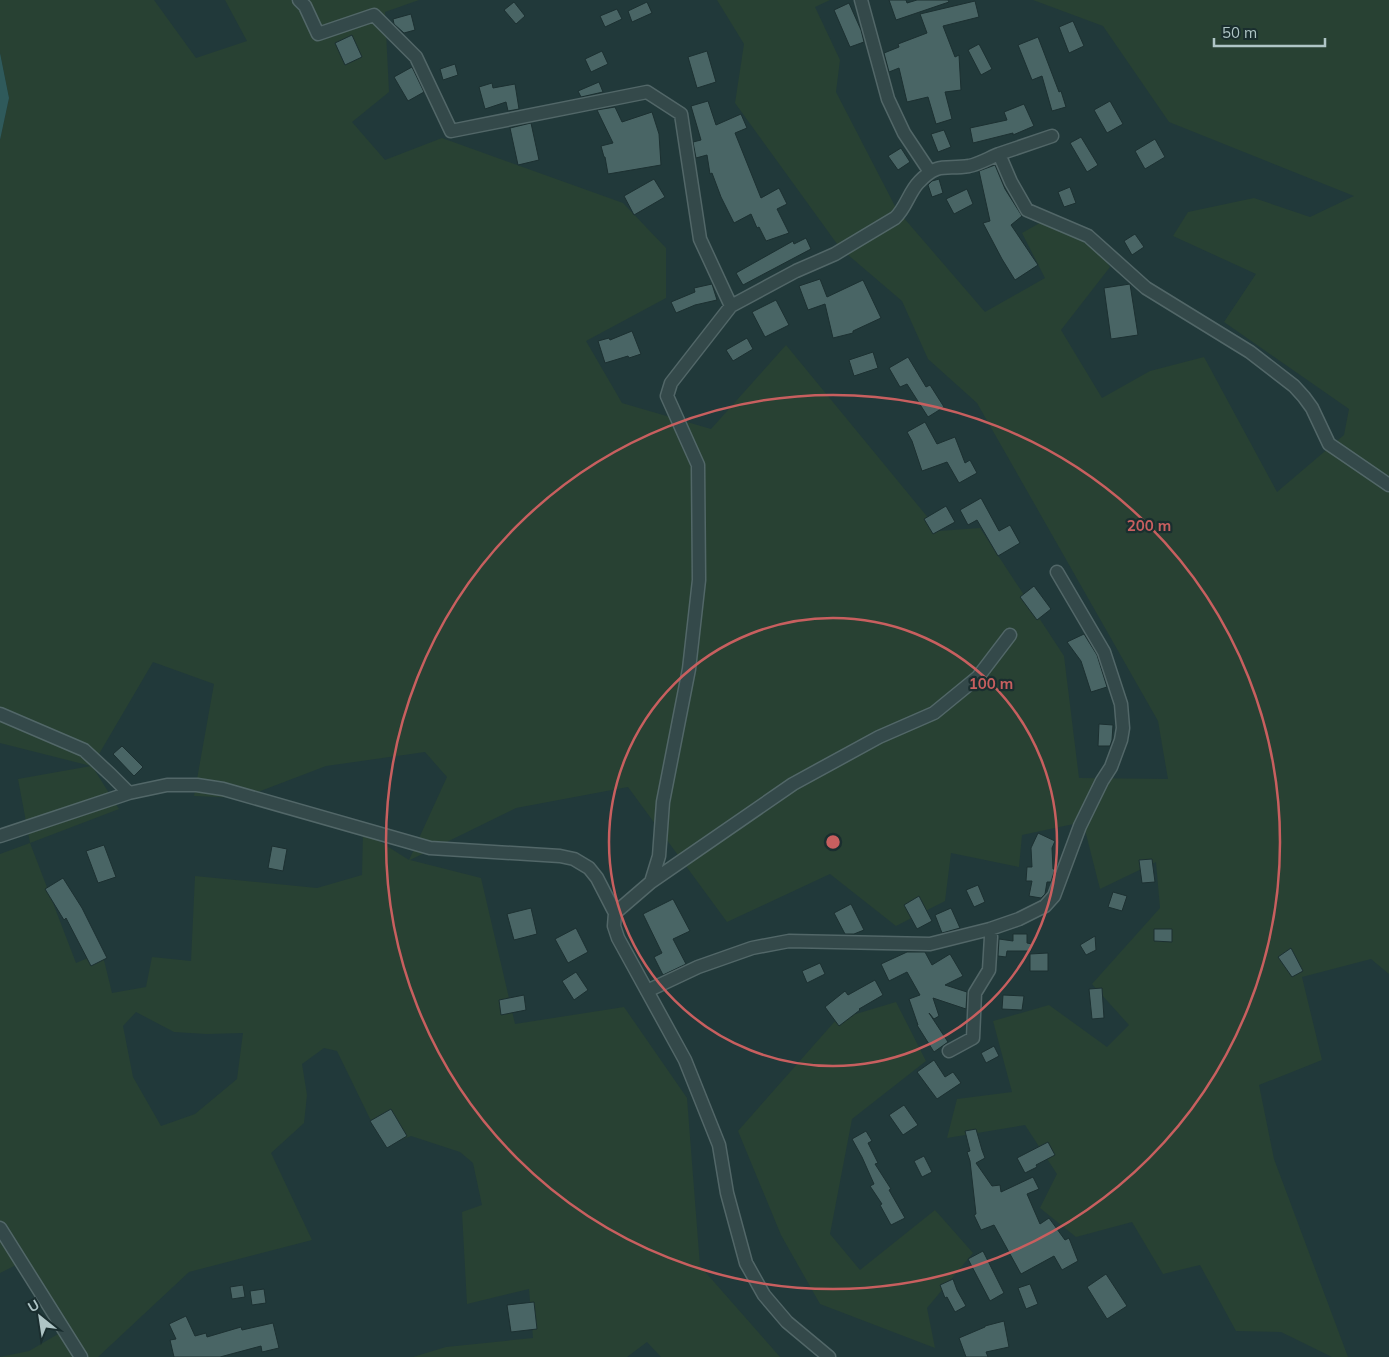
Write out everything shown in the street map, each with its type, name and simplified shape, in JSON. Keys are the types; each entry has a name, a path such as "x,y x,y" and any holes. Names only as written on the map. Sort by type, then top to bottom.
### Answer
{"street":[{"path":"299,0 305,6 318,34 374,15 416,57 452,131 647,92 681,114 700,239 731,306"},
{"path":"861,0 888,99 904,133 930,172"},
{"path":"651,882 659,856 663,802 689,669 699,580 698,464 667,396 671,382 731,306 796,271 835,254 895,218 900,214 917,183 930,172 942,167 970,166 1052,136"},
{"path":"999,154 1011,182 1027,210 1088,236 1146,288 1250,352 1294,386 1304,397 1312,408 1329,444 1389,485"},
{"path":"646,991 698,967 752,948 789,941 930,944 990,929 1018,919 1045,906 1054,896 1080,826 1111,767 1121,740 1123,728 1121,704 1104,652 1057,572"},
{"path":"615,913 651,882 793,784 879,737 934,712 978,677 1010,635"},
{"path":"0,714 84,750 129,793"},
{"path":"0,836 129,793 167,785 198,785 223,789 430,848 560,856 574,859 589,868 597,878 615,913 614,926 618,938 685,1060 720,1145 727,1192 746,1263 764,1295 819,1355"},
{"path":"949,1051 973,1038 975,993 989,970 990,929"},
{"path":"0,1228 81,1357"}],"green space":[{"path":"0,0 154,0 196,58 247,41 225,0 419,0 385,12 389,92 352,122 385,160 442,138 623,203 666,248 666,298 586,341 622,403 711,429 786,345 939,531 980,528 1064,656 1079,778 1168,779 1158,721 977,403 928,359 902,301 840,248 735,103 744,44 717,0 830,0 815,7 840,60 836,92 897,210 985,312 1045,278 1022,233 1045,220 1086,234 1110,267 1061,330 1102,398 1150,371 1204,357 1277,492 1344,435 1349,409 1224,322 1256,274 1173,236 1188,212 1254,198 1310,217 1354,196 1169,122 1103,26 1033,0 1389,0 1389,974 1371,959 1302,977 1322,1060 1259,1085 1274,1159 1348,1357 1332,1357 1281,1332 1236,1331 1200,1265 1163,1274 1132,1222 1076,1237 1040,1208 1057,1174 1025,1125 947,1138 957,1099 1012,1092 993,1021 1049,1005 1107,1047 1129,1025 1092,984 1160,908 1156,862 1100,889 1083,822 1022,835 1019,867 951,853 945,901 896,926 830,874 727,922 628,787 516,808 410,860 481,878 515,1024 624,1007 687,1098 700,1266 780,1357 661,1357 647,1342 627,1357 413,1357 446,1347 533,1338 529,1289 467,1304 462,1212 482,1205 473,1163 460,1152 411,1136 388,1145 374,1127 337,1051 324,1048 302,1064 307,1095 304,1123 271,1153 312,1240 189,1272 98,1357 0,1357 29,1351 58,1334 64,1318 26,1260 0,1273 0,854 30,843 18,779 91,766 0,743 0,140 9,98 0,53","holes":["153,662 214,684 194,796 242,798 326,766 425,752 447,777 409,860 363,831 362,875 317,888 195,876 191,961 152,957 146,987 112,993 102,952 76,963 30,843 119,809 92,766","136,1012 174,1032 207,1034 243,1033 237,1079 195,1114 161,1126 133,1077 123,1026"]},
{"path":"896,1002 926,1061 852,1119 830,1234 860,1270 935,1210 973,1253 927,1308 935,1348 820,1304 781,1235 738,1131 836,1020"}],"water":[{"path":"0,53 9,98 0,140"}],"building":[{"path":"889,0 906,0 907,3 917,0 948,0 949,2 896,20"},
{"path":"975,1 979,17 943,26 955,57 959,55 961,90 945,92 952,119 936,124 928,97 907,102 899,68 889,72 884,53 899,47 898,44 927,33 920,14"},
{"path":"514,2 525,16 516,24 504,10"},
{"path":"647,2 652,13 632,22 628,11"},
{"path":"849,3 861,30 864,42 850,47 834,10"},
{"path":"617,9 622,19 605,27 600,16"},
{"path":"411,14 415,30 404,33 394,24 393,19"},
{"path":"1073,21 1084,46 1069,53 1059,27"},
{"path":"352,35 362,57 345,65 335,43"},
{"path":"1038,37 1066,107 1052,111 1042,76 1032,80 1018,45"},
{"path":"979,44 992,69 981,75 968,50"},
{"path":"602,51 608,64 591,72 585,59"},
{"path":"707,51 716,82 697,88 688,57"},
{"path":"455,64 458,75 443,80 440,69"},
{"path":"412,67 424,92 408,101 394,77"},
{"path":"599,82 603,92 581,97 578,91"},
{"path":"492,83 493,88 515,84 519,109 508,111 506,102 485,109 479,87"},
{"path":"708,101 716,125 741,114 747,128 735,133 761,198 779,188 787,204 777,209 789,233 766,241 759,227 757,228 751,214 734,223 712,173 710,174 707,155 696,158 693,142 701,140 691,106"},
{"path":"1110,101 1123,124 1107,133 1094,110"},
{"path":"1024,104 1034,126 1013,135 1013,133 973,143 970,128 1007,120 1004,112"},
{"path":"615,107 622,122 652,112 659,134 661,165 608,174 601,146 613,143 597,110"},
{"path":"531,123 539,160 518,165 510,128"},
{"path":"944,130 951,147 938,152 931,134"},
{"path":"1081,137 1098,165 1087,172 1070,143"},
{"path":"1155,139 1165,157 1145,169 1135,151"},
{"path":"901,148 910,162 898,170 888,156"},
{"path":"995,165 1005,189 1022,216 1011,225 1038,265 1015,280 983,223 990,221 979,171"},
{"path":"654,179 665,197 634,215 624,196"},
{"path":"939,179 943,193 932,197 928,185 932,181"},
{"path":"1070,187 1076,203 1064,207 1058,192"},
{"path":"967,189 973,204 954,214 946,199"},
{"path":"1135,234 1144,247 1132,255 1124,241"},
{"path":"806,238 811,249 743,285 736,273 793,241 794,244"},
{"path":"820,279 827,297 863,280 881,318 853,331 853,333 833,338 825,304 808,310 799,286"},
{"path":"712,284 717,300 695,305 676,313 671,302 695,292 694,288"},
{"path":"1130,284 1138,335 1111,339 1104,288"},
{"path":"776,300 789,325 765,337 752,312"},
{"path":"632,331 641,354 605,363 598,341 609,338 610,340"},
{"path":"747,338 753,349 733,361 726,350"},
{"path":"873,352 878,368 854,376 849,360"},
{"path":"908,357 926,387 930,385 944,407 928,417 907,384 900,387 889,368"},
{"path":"925,422 937,444 955,437 965,463 970,460 977,473 959,483 947,462 922,471 907,432"},
{"path":"981,498 999,531 1010,525 1020,543 998,556 977,520 968,525 960,510"},
{"path":"946,506 955,522 933,534 924,519"},
{"path":"1034,586 1051,609 1037,620 1020,597"},
{"path":"1084,634 1097,655 1107,687 1091,692 1081,661 1067,642"},
{"path":"1099,724 1113,725 1110,746 1098,746"},
{"path":"122,746 143,767 134,776 113,754"},
{"path":"1038,833 1055,841 1052,848 1053,869 1055,869 1051,882 1047,882 1045,894 1041,898 1029,896 1032,881 1026,881 1027,867 1032,867 1031,848"},
{"path":"104,845 116,877 98,883 86,851"},
{"path":"272,846 287,849 283,871 268,868"},
{"path":"1152,859 1155,882 1142,883 1139,860"},
{"path":"63,878 82,908 107,958 91,966 66,918 64,920 45,889"},
{"path":"978,885 985,902 974,907 966,890"},
{"path":"1113,892 1127,896 1122,911 1108,907"},
{"path":"919,896 932,921 917,929 904,905"},
{"path":"673,899 690,931 673,939 686,964 663,975 654,957 662,953 643,914"},
{"path":"851,904 864,930 854,934 845,934 834,913"},
{"path":"531,908 537,934 514,940 507,914"},
{"path":"951,908 960,928 942,933 935,915"},
{"path":"576,928 588,952 568,963 555,939"},
{"path":"1154,929 1172,929 1172,942 1154,941"},
{"path":"1013,934 1027,934 1027,943 1032,944 1031,951 1007,951 1006,957 998,956 999,939 1013,941"},
{"path":"1095,936 1096,950 1086,955 1080,945"},
{"path":"1291,948 1303,971 1292,977 1278,957"},
{"path":"907,952 925,952 932,965 950,954 963,976 945,985 967,992 966,1009 933,998 939,1016 934,1019 929,1013 948,1042 934,1052 917,1025 909,999 920,995 907,972 889,981 881,964"},
{"path":"1048,953 1048,971 1030,971 1030,954"},
{"path":"820,963 825,974 807,983 802,971"},
{"path":"576,972 588,990 574,1000 562,981"},
{"path":"875,980 883,995 859,1009 839,1026 825,1007 845,991 848,995"},
{"path":"1102,988 1104,1018 1092,1019 1089,989"},
{"path":"524,995 526,1010 501,1015 499,1000"},
{"path":"1003,995 1024,996 1022,1010 1002,1009"},
{"path":"994,1046 999,1056 986,1063 981,1053"},
{"path":"934,1060 945,1077 953,1072 961,1083 937,1099 917,1072"},
{"path":"904,1105 918,1125 903,1135 889,1115"},
{"path":"391,1109 407,1136 387,1148 370,1121"},
{"path":"976,1129 985,1158 976,1163 992,1186 1000,1185 1001,1192 1033,1177 1039,1189 1027,1194 1040,1224 1049,1218 1065,1240 1069,1238 1078,1261 1062,1270 1054,1256 1021,1274 994,1225 981,1230 974,1215 976,1214 970,1161 967,1152 970,1151 965,1131"},
{"path":"866,1131 872,1141 868,1143 878,1163 875,1164 891,1189 889,1190 905,1218 891,1225 880,1205 882,1204 870,1186 874,1184 852,1139"},
{"path":"1048,1142 1055,1155 1025,1173 1017,1158"},
{"path":"924,1156 932,1172 922,1177 914,1161"},
{"path":"983,1251 1004,1293 990,1301 968,1259"},
{"path":"1106,1274 1127,1306 1107,1319 1087,1287"},
{"path":"953,1279 966,1306 955,1312 947,1297 945,1298 940,1285"},
{"path":"1030,1284 1038,1304 1026,1309 1018,1288"},
{"path":"243,1285 245,1297 232,1299 230,1287"},
{"path":"264,1289 266,1303 252,1305 250,1291"},
{"path":"534,1302 537,1329 511,1332 507,1305"},
{"path":"186,1316 195,1336 206,1333 207,1337 241,1327 242,1330 273,1323 279,1348 262,1352 261,1346 220,1357 174,1357 170,1340 176,1339 169,1324"},
{"path":"1004,1321 1009,1347 986,1352 988,1357 966,1357 959,1338 985,1326"}]}
